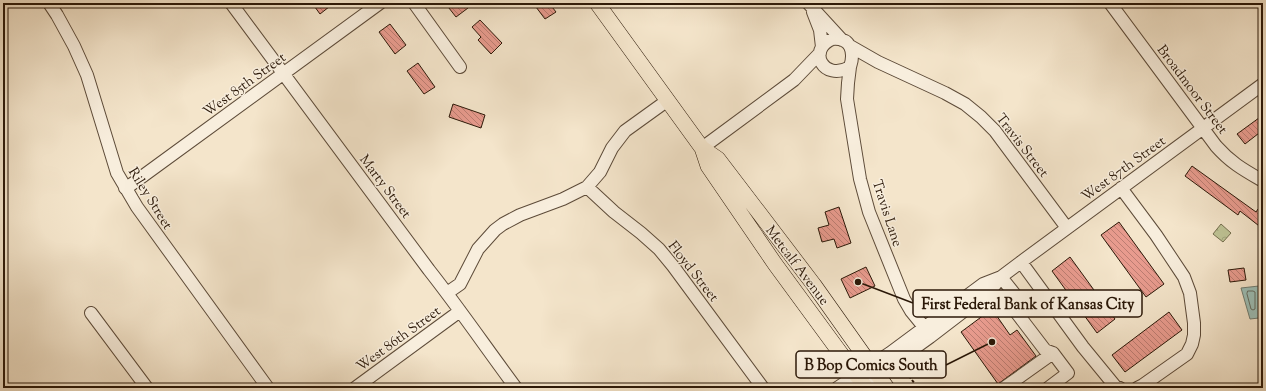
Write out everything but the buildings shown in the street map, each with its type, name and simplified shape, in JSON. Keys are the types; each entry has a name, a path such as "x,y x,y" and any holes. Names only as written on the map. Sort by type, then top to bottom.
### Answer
{"main road":[{"name":"Metcalf Avenue","path":"597,3 702,148 708,166 775,264 861,384"},
{"name":"Metcalf Avenue","path":"702,148 718,159 814,285 887,388"}],"street":[{"name":"Riley Street","path":"49,3 74,46 87,75 114,165 124,188 136,207 268,388"},
{"name":"Marty Street","path":"231,3 429,270 448,293 516,388"},
{"name":"West 85th Street","path":"124,188 132,184 380,3"},
{"path":"414,3 460,68"},
{"name":"Broadmoor Street","path":"1110,3 1224,155 1237,166 1263,182"},
{"name":"Travis Street","path":"809,5 846,43 878,62 945,92 965,104 981,117 995,131 1067,228"},
{"name":"Travis Street","path":"809,5 820,30 821,50"},
{"path":"702,148 794,80 815,70 828,69 840,71 851,65 853,55 846,43 832,39 827,41 821,50 794,80"},
{"path":"821,50 822,63 828,69"},
{"name":"Travis Street","path":"851,65 878,62"},
{"name":"Travis Lane","path":"851,65 848,83 848,99 860,179 869,212 904,299 924,328"},
{"name":"Travis Lane","path":"828,69 843,87 848,99"},
{"name":"West 87th Street","path":"874,370 897,361 990,291 1001,277 1263,84"},
{"name":"West 86th Street","path":"448,293 460,284 478,249 499,227 520,214 563,199 587,188 600,172 612,148 625,131 668,100"},
{"name":"Floyd Street","path":"587,188 614,212 642,233 659,249 763,388"},
{"path":"1121,188 1184,277 1190,293 1194,323 1194,336 1187,354 1137,388"},
{"path":"1021,262 1082,347 1116,386 1120,388"},
{"path":"1001,277 1017,297 1016,312 1045,350 1053,353 1068,373 1048,388"},
{"name":"West 87th Street","path":"837,388 861,384 874,370 924,328 982,284 1001,277"},
{"name":"West 86th Street","path":"355,388 460,311"},
{"path":"91,313 147,388"},
{"path":"1004,388 1053,353"}],"path":[{"path":"897,361 918,388"}],"green space":[{"path":"1221,224 1231,233 1223,242 1213,234"}],"water":[{"path":"1259,286 1259,318 1250,319 1241,288"}],"place":[{"name":"First Federal Bank of Kansas City","path":"858,282"},
{"name":"B Bop Comics South","path":"992,342"}]}
